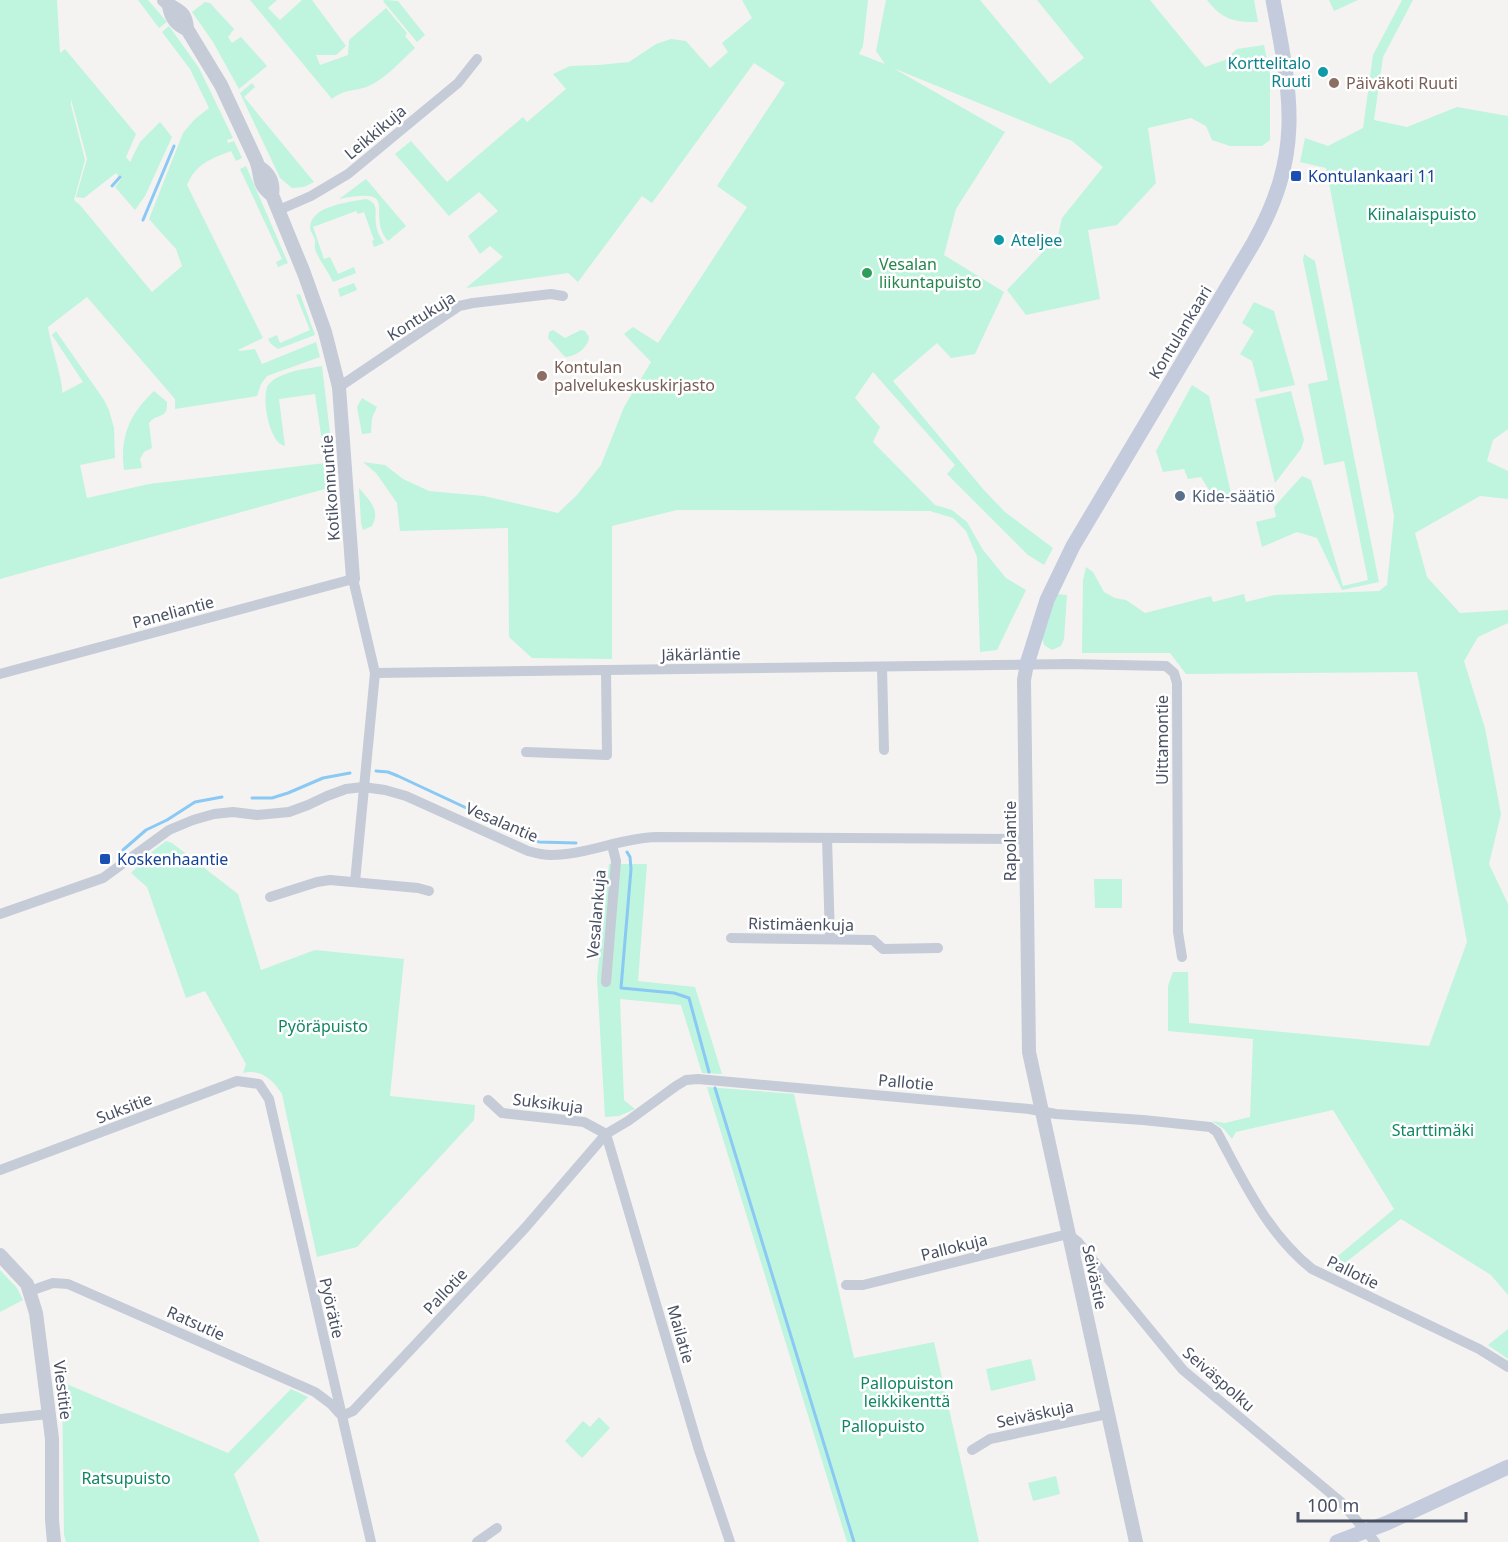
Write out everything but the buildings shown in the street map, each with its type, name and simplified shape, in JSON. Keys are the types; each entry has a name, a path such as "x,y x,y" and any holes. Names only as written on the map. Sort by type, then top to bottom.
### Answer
{"main road":[{"name":"Kontulankaari","path":"1027,664 1047,600 1073,546 1254,242 1275,198 1284,172 1291,121 1290,95 1273,0"},
{"path":"1337,1542 1371,1537 1508,1467"}],"street":[{"name":"Kotikonnuntie","path":"167,3 170,15 179,26 187,28 221,85 259,167 258,177 264,189 272,195 279,210 326,332 339,387 353,579 375,673 355,882"},
{"name":"Leikkikuja","path":"279,210 311,196 348,174 458,83 477,59"},
{"name":"Kontukuja","path":"339,387 459,306 552,294 563,296"},
{"name":"Paneliantie","path":"0,675 353,579"},
{"name":"Jäkärläntie","path":"375,673 1027,664"},
{"name":"Rapolantie","path":"1027,664 1024,680 1028,1018"},
{"name":"Uittamontie","path":"1027,664 1162,665 1174,673 1177,693 1178,932 1182,957"},
{"path":"882,667 884,750"},
{"path":"526,752 607,754 606,670"},
{"name":"Vesalantie","path":"0,914 104,878 170,830 193,820 213,814 233,812 257,815 289,812 346,789 363,787 406,796 528,851 548,856 574,854 634,838 1026,839"},
{"path":"827,838 830,938"},
{"name":"Vesalankuja","path":"606,982 616,861 613,849"},
{"path":"270,897 324,881 418,888 429,891"},
{"name":"Ristimäenkuja","path":"731,938 873,939 883,949 938,948"},
{"name":"Seivästie","path":"1028,1018 1028,1044 1032,1071 1136,1542"},
{"name":"Pallotie","path":"342,1416 353,1412 525,1228 606,1134 686,1080 698,1079 1029,1108 1042,1112 1210,1127 1217,1132 1251,1196 1271,1227 1294,1254 1312,1269 1479,1349 1508,1367"},
{"name":"Suksitie","path":"0,1170 237,1081 259,1084"},
{"name":"Pyörätie","path":"259,1084 269,1099 371,1542"},
{"name":"Suksikuja","path":"488,1100 502,1113 584,1122 606,1134"},
{"name":"Mailatie","path":"606,1134 699,1450 730,1542"},
{"name":"Pallokuja","path":"846,1285 863,1285 1068,1234"},
{"name":"Seiväspolku","path":"1068,1234 1078,1242 1183,1370 1341,1502 1371,1537"},
{"name":"Viestitie","path":"0,1255 17,1271 30,1291 36,1313 52,1439 54,1542"},
{"name":"Ratsutie","path":"30,1291 53,1283 68,1284 315,1392 342,1416"},
{"path":"0,1419 49,1414"},
{"name":"Seiväskuja","path":"972,1450 990,1439 1107,1414"},
{"path":"477,1542 497,1528"}],"green space":[{"path":"0,0 57,0 60,53 65,49 136,134 126,157 130,162 140,142 160,122 172,137 145,196 135,210 115,187 121,179 116,173 84,198 76,197 87,159 71,99 85,160 74,200 152,292 182,266 176,249 149,219 183,133 209,108 190,69 162,32 169,26 199,68 233,138 227,140 228,143 234,141 242,158 236,161 231,151 210,160 199,167 187,185 263,338 238,350 255,349 262,364 316,342 320,357 267,376 257,396 175,409 175,399 87,297 48,327 62,393 83,382 52,335 56,331 104,400 114,428 115,458 80,465 87,498 149,484 325,463 328,463 332,487 0,579"},
{"path":"138,0 148,0 167,22 159,28"},
{"path":"250,0 277,0 268,8 280,20 302,0 312,0 346,46 336,55 316,55 320,65 348,55 349,40 386,8 407,33 405,36 415,48 377,82 342,93 332,99"},
{"path":"742,0 868,0 863,46 859,54 885,64 876,51 886,0 980,0 1050,84 1084,58 1037,0 1150,0 1205,67 1225,60 1237,49 1264,45 1270,75 1270,140 1262,146 1230,146 1212,140 1206,126 1191,118 1148,128 1156,183 1117,225 1088,230 1100,299 1026,315 1007,290 1058,236 1062,218 1103,167 1072,141 893,68 1005,132 956,209 944,255 1004,292 975,354 951,358 937,343 893,381 1005,512 1053,548 1044,565 1028,555 947,474 955,465 873,372 855,398 880,427 873,442 935,505 952,510 967,522 983,550 1006,578 1026,590 997,650 980,652 977,557 966,531 953,518 930,511 677,510 612,526 612,659 532,658 509,637 508,528 400,531 397,503 376,473 363,462 385,465 403,479 429,491 484,496 558,513 577,495 601,465 624,407 651,362 624,334 633,327 658,343 747,207 717,186 785,83 754,63 652,203 642,196 578,282 568,273 466,288 503,257 490,246 480,254 468,236 498,211 479,192 449,216 395,154 411,141 447,182 523,117 527,122 566,89 553,74 570,66 629,62 656,44 671,39 686,41 710,68 728,52 722,43 752,18"},
{"path":"1207,0 1254,0 1258,22 1224,16"},
{"path":"1329,0 1358,0 1334,11"},
{"name":"Kiinalaispuisto","path":"1402,0 1413,0 1383,57 1374,120 1407,127 1457,107 1508,116 1508,429 1493,440 1487,461 1508,471 1508,499 1480,496 1415,533 1427,577 1460,613 1508,610 1508,623 1478,637 1464,661 1485,728 1501,814 1489,864 1508,904 1508,1295 1491,1275 1401,1219 1336,1270 1326,1266 1394,1209 1333,1110 1236,1132 1232,1139 1224,1129 1212,1121 1225,1123 1250,1117 1253,1039 1168,1031 1168,986 1173,972 1188,972 1189,1023 1429,1046 1467,942 1417,672 1186,674 1170,653 1082,653 1083,580 1086,567 1093,572 1104,592 1115,598 1126,600 1145,613 1211,596 1213,602 1244,594 1246,602 1274,595 1379,591 1387,585 1394,516 1326,168 1300,162 1305,138 1328,146 1363,128 1373,55"},
{"path":"383,1 398,1 425,35 417,42"},
{"path":"205,2 210,3 234,29 228,37 232,43 241,37 267,66 239,89 213,42 192,12"},
{"path":"252,83 255,87 244,97 314,182 304,187 292,188 280,178 240,93"},
{"path":"246,166 288,263 278,267 276,262 282,259 240,169"},
{"path":"366,179 406,226 388,241 382,231 377,199 370,196 359,196 339,199"},
{"path":"366,199 375,206 377,230 384,243 374,247 372,241 374,240 364,212 358,214 356,211 313,227 324,259 330,257 338,274 354,267 356,273 333,282 315,250 315,240 310,229 312,220 324,209"},
{"path":"1304,254 1315,261 1379,582 1342,590 1317,538 1297,532 1262,547 1256,522 1276,517 1274,507 1302,476 1311,480 1343,586 1368,580 1344,461 1324,465 1308,384 1328,380 1303,260"},
{"path":"354,283 357,290 340,297 338,289"},
{"path":"300,294 315,335 278,349 268,339 277,335 280,343 310,330 296,295"},
{"path":"1254,302 1274,311 1295,385 1260,392 1252,361 1240,354 1254,331 1242,323"},
{"path":"553,330 565,338 581,330 585,331 589,337 588,341 580,351 565,357 548,338 549,332"},
{"path":"322,366 331,442 322,443 315,394 279,399 285,446 279,443 274,437 268,418 266,389 274,380 287,373"},
{"path":"1192,385 1209,396 1233,502 1216,501 1201,477 1188,479 1184,469 1163,472 1156,451"},
{"path":"154,391 167,402 167,408 164,414 149,423 152,448 144,452 140,459 142,468 124,470 123,447 128,427 138,409"},
{"path":"1291,391 1304,440 1301,449 1275,483 1255,399"},
{"path":"362,398 377,407 372,418 371,433 362,434 357,407"},
{"path":"359,488 373,505 375,515 372,526 363,530 361,523"},
{"path":"1056,594 1067,595 1064,639 1061,646 1052,650 1044,645 1042,638"},
{"name":"Pyöräpuisto","path":"166,841 172,843 238,894 261,970 315,950 404,959 390,1096 475,1105 474,1120 357,1247 317,1257 282,1094 266,1076 255,1072 243,1073 246,1064 205,991 186,998 147,887 131,873"},
{"path":"609,864 647,864 638,981 695,987 722,1074 702,1073 681,1005 620,999 624,1100 635,1109 619,1116 605,1117 597,978"},
{"path":"1094,879 1122,879 1122,908 1095,908"},
{"name":"Pallopuisto","path":"707,1087 794,1094 854,1358 934,1342 979,1542 847,1542"},
{"path":"0,1270 17,1288 23,1300 0,1312"},
{"path":"1508,1329 1508,1359 1488,1345"},
{"path":"1031,1359 1036,1380 991,1391 986,1369"},
{"name":"Ratsupuisto","path":"62,1382 228,1453 291,1389 308,1397 234,1474 260,1542 66,1542"},
{"path":"599,1417 610,1428 582,1458 565,1441 583,1421 590,1427"},
{"path":"1056,1476 1060,1494 1033,1501 1028,1483"}],"waterway":[{"path":"143,220 174,146"},
{"path":"112,186 120,177"},
{"path":"376,771 398,776 539,842 576,843"},
{"path":"252,798 272,798 323,778 350,773"},
{"path":"123,850 146,830 195,802 222,797"},
{"path":"627,852 631,869 621,988 674,993 689,998 709,1072"},
{"path":"715,1088 854,1542"}],"place":[{"name":"Korttelitalo Ruuti","path":"1323,72"},
{"name":"Päiväkoti Ruuti","path":"1334,83"},
{"name":"Kontulankaari 11","path":"1296,176"},
{"name":"Ateljee","path":"999,240"},
{"name":"Vesalan liikuntapuisto","path":"867,273"},
{"name":"Kontulan palvelukeskuskirjasto","path":"542,376"},
{"name":"Kide-säätiö","path":"1180,496"},
{"name":"Koskenhaantie","path":"105,859"}],"park label":[{"name":"Starttimäki","path":"1433,1130"},
{"name":"Pallopuiston leikkikenttä","path":"907,1392"}]}
